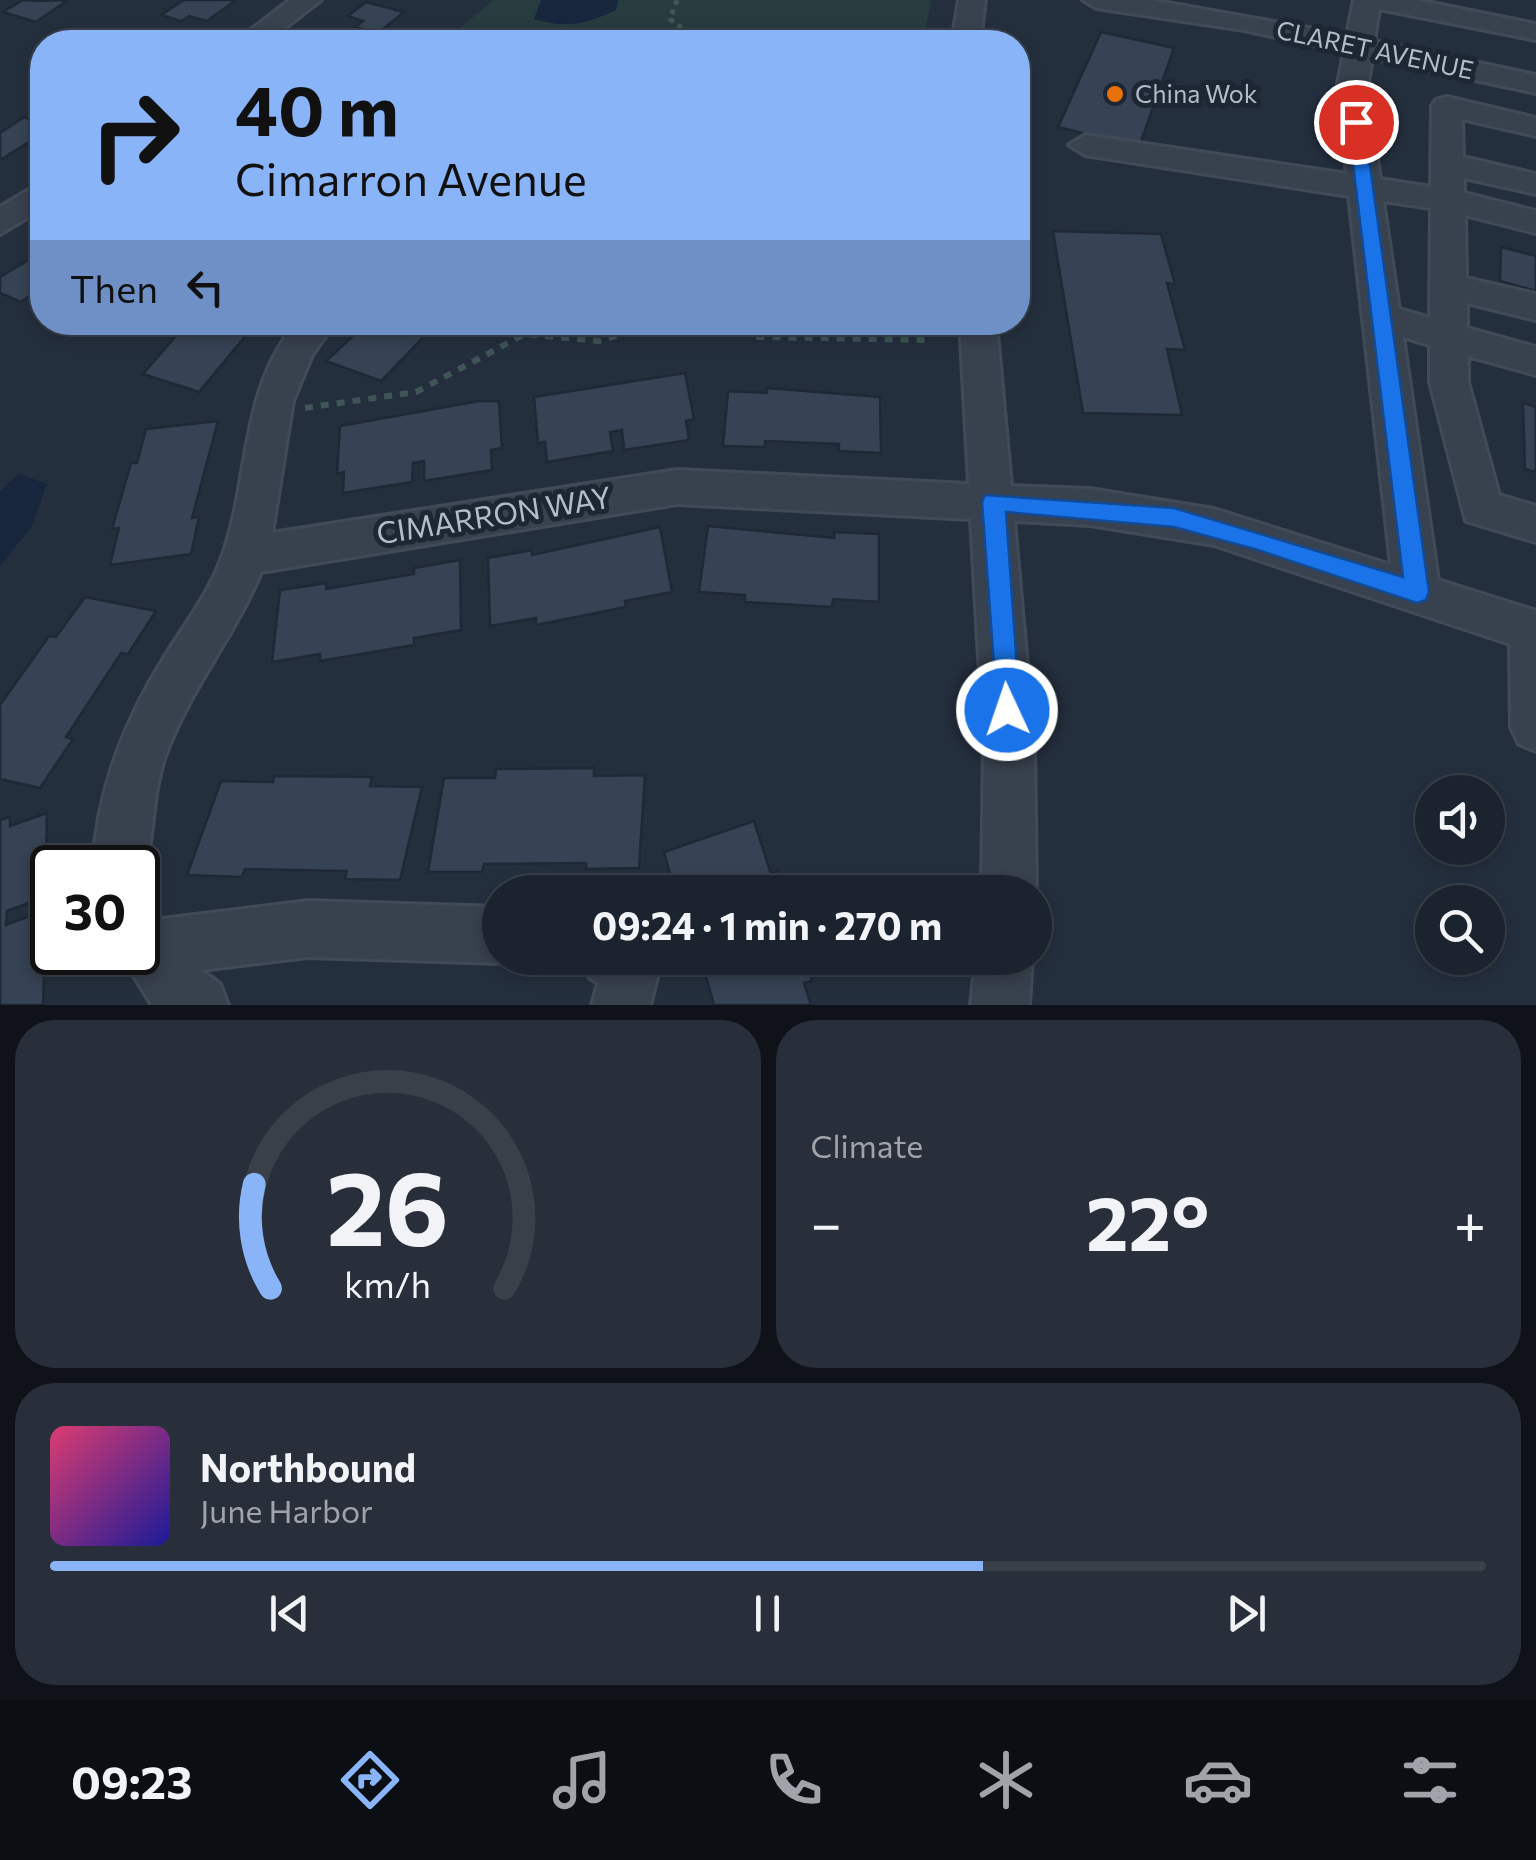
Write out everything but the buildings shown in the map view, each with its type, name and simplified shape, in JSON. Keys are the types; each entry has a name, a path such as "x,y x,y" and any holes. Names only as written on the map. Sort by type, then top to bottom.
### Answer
{"street":[{"path":"266,30 308,0"},
{"path":"968,30 972,0"},
{"name":"CLARET AVENUE","path":"1096,0 1536,66"},
{"name":"CLARET AVENUE","path":"1215,0 1536,84"},
{"path":"1368,0 1352,89 1417,592"},
{"path":"1376,0 1536,32"},
{"path":"1536,127 1447,106 1449,382 1481,508 1536,524"},
{"path":"1084,145 1447,200 1536,222"},
{"path":"1448,164 1536,184"},
{"path":"0,223 30,201"},
{"path":"1449,286 1536,307"},
{"path":"1382,318 1536,361"},
{"path":"119,845 119,827 142,742 224,604 245,556 271,413 286,360 307,335"},
{"path":"979,335 1009,744 1009,875"},
{"name":"CIMARRON WAY","path":"245,556 677,487 1117,509 1174,518 1258,540 1535,632"},
{"path":"1535,632 1536,727"},
{"path":"160,939 308,929 482,934"},
{"path":"160,967 170,982 199,1005"},
{"path":"621,1005 629,975"},
{"path":"1000,1005 1003,975"}],"path":[{"path":"677,0 670,19 684,30"},
{"path":"271,413 416,392 523,335"},
{"path":"535,335 598,341 618,335"},
{"path":"753,335 926,340"}],"green space":[{"path":"493,0 931,0 925,30 458,30"}],"water":[{"path":"541,0 618,0 616,10 586,22 567,24 534,19"},
{"path":"19,474 47,484 32,526 0,566 0,491"}],"place":[{"name":"China Wok","path":"1115,94"}],"route":[{"path":"1007,710 994,502 1130,510 1174,518 1258,540 1417,592 1356,122"}]}
